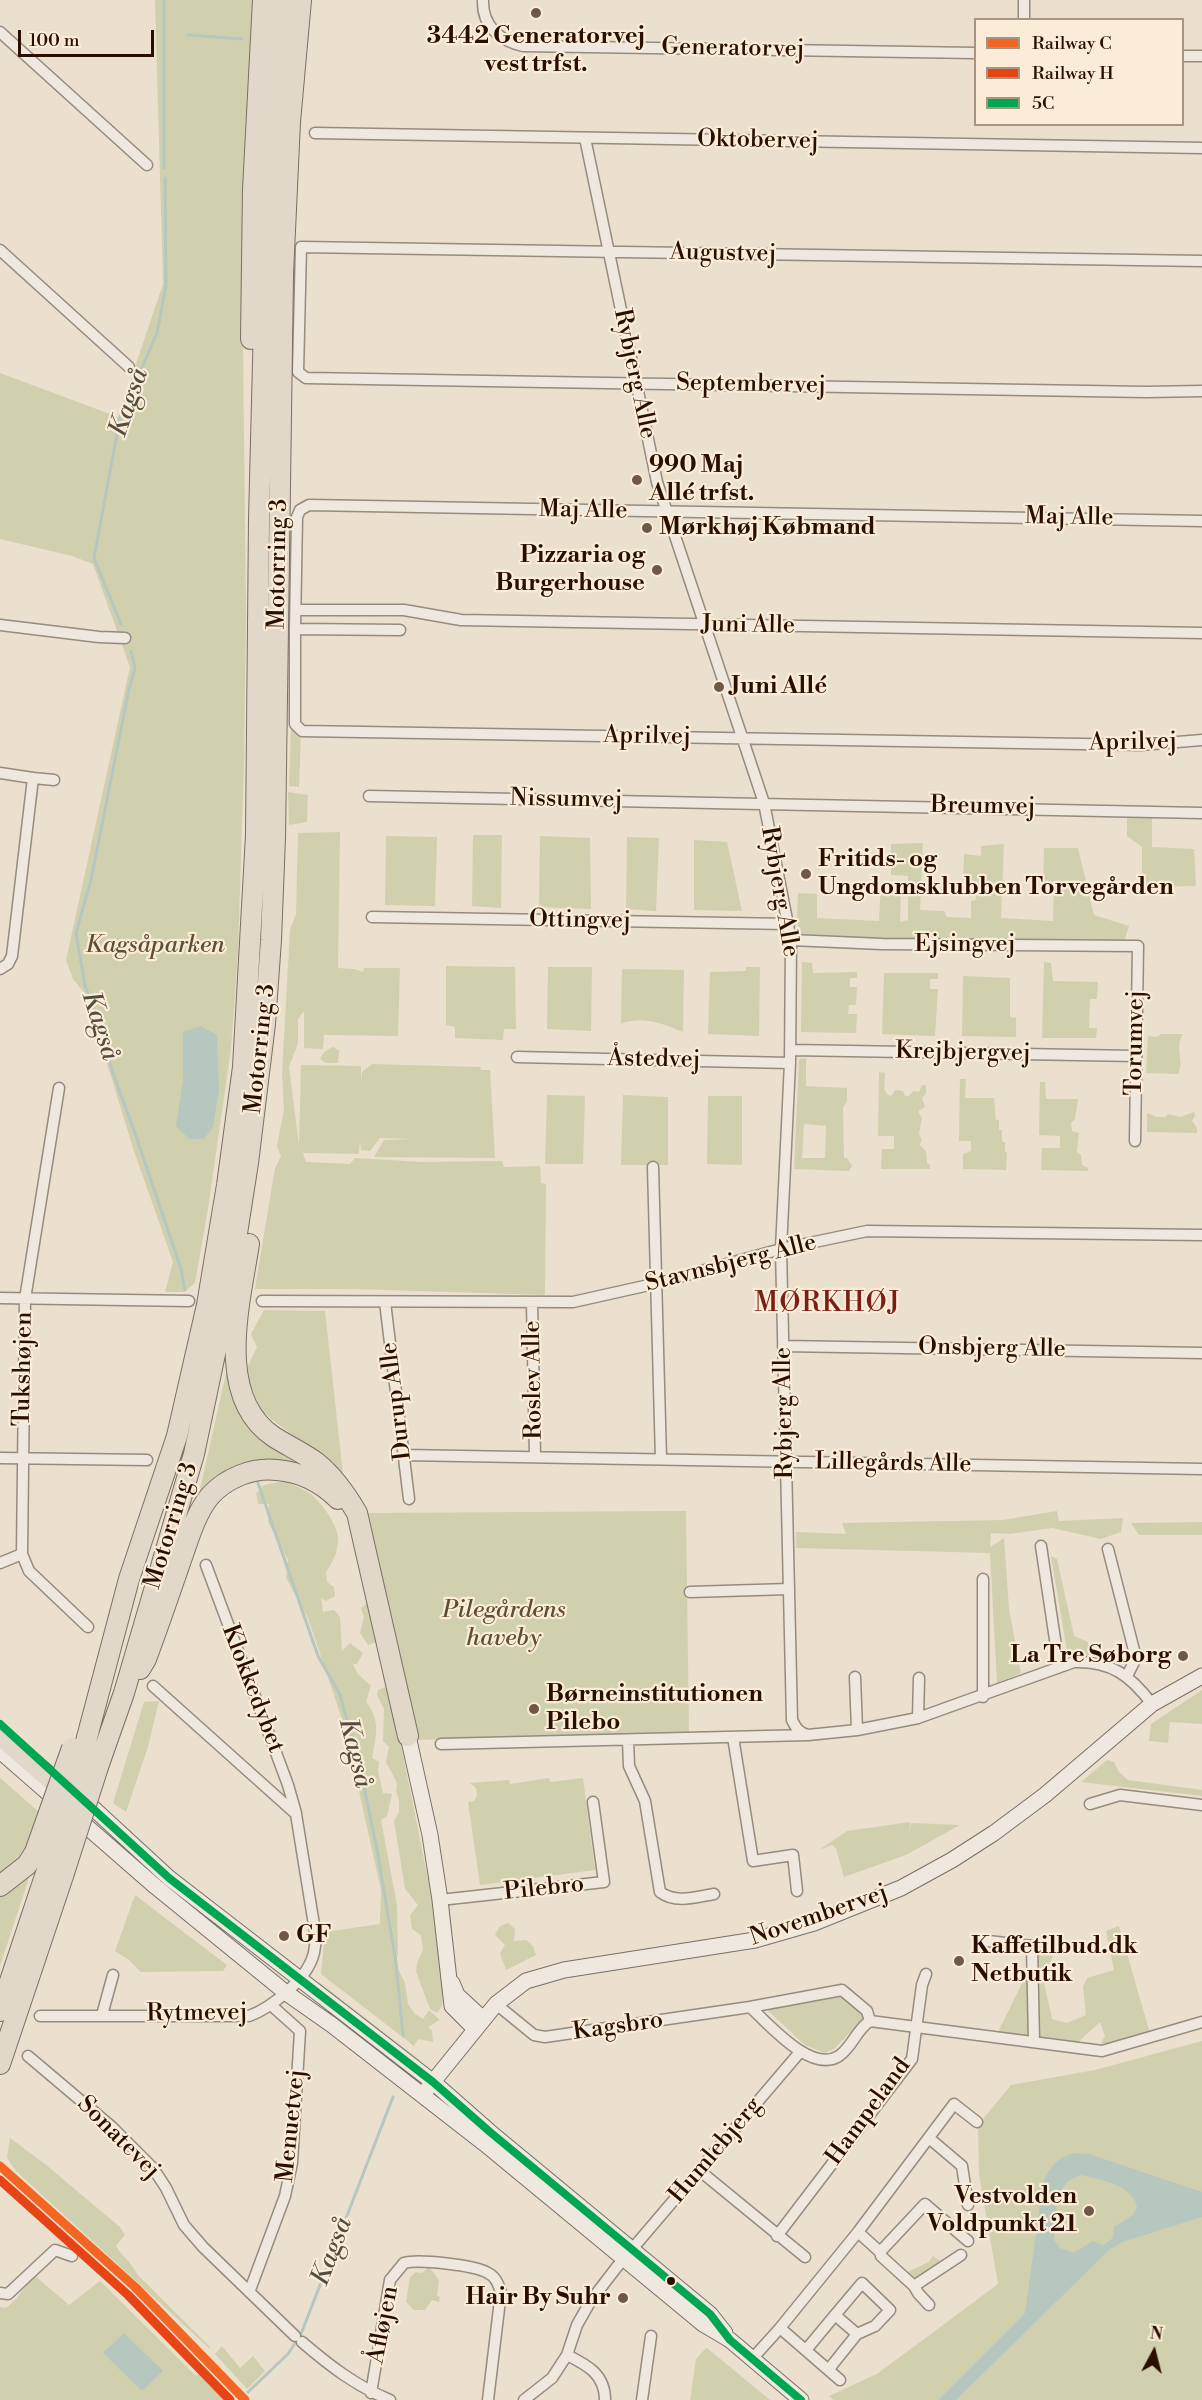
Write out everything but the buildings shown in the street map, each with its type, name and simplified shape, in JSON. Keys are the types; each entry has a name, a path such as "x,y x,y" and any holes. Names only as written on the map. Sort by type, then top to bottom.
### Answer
{"highway":[{"name":"Motorring 3","path":"84,1757 124,1693 194,1454 227,1297 248,1163 265,1024 271,940 275,838 283,274 290,122 301,0"},
{"name":"Motorring 3","path":"0,2011 84,1757 129,1579 177,1436 207,1305 227,1185 243,1067 256,835 259,519 252,456 250,288 272,3"},
{"path":"265,1024 267,1094 255,1207 239,1311 236,1362 238,1382 244,1402 257,1423 316,1462 344,1490 357,1513 359,1531 408,1736"},
{"path":"124,1693 146,1659 195,1523 210,1496 229,1481 250,1472 269,1469 293,1472 313,1480 331,1492 346,1508 359,1531"},
{"path":"0,1735 66,1792 78,1795"},
{"path":"0,1886 27,1865 49,1863 84,1757"},
{"name":"Motorring 3","path":"0,2064 49,1863"}],"main road":[{"name":"Novembervej","path":"423,2096 496,2004 526,1982 564,1970 755,1940 814,1923 901,1888 952,1860 994,1833 1045,1795 1152,1704 1202,1676"},
{"path":"0,1725 169,1878 433,2082 628,2254"},
{"path":"408,1736 430,1835 452,2006 479,2024"},
{"path":"0,1751 156,1887 285,1992 332,2025 628,2254 710,2314 730,2340 801,2400"}],"street":[{"name":"Generatorvej","path":"483,0 483,13 495,33 507,42 523,46 974,53"},
{"path":"1024,0 1024,18"},
{"path":"0,32 147,165"},
{"path":"1184,56 1202,56"},
{"name":"Oktobervej","path":"315,133 1202,148"},
{"name":"Rybjerg Alle","path":"585,138 635,383 666,512 764,803 789,924 791,940 790,1063 781,1249 783,1346 792,1720 795,1727 808,1735"},
{"name":"Augustvej","path":"300,304 301,247 1202,261"},
{"path":"0,250 129,367"},
{"name":"Septembervej","path":"300,304 298,372 306,378 1134,392 1202,391"},
{"name":"Maj Alle","path":"295,629 297,517 300,510 309,506 1202,521"},
{"name":"Juni Alle","path":"296,610 404,610 461,620 1202,633"},
{"path":"0,625 125,638"},
{"path":"295,629 400,630"},
{"name":"Aprilvej","path":"295,629 295,724 302,731 1141,745 1202,740"},
{"path":"0,774 54,780"},
{"path":"0,969 8,964 12,956 33,778"},
{"name":"Nissumvej","path":"369,796 764,803"},
{"name":"Breumvej","path":"764,803 1202,813"},
{"name":"Ottingvej","path":"372,917 789,924"},
{"name":"Ejsingvej","path":"791,940 882,944 1138,946"},
{"name":"Torumvej","path":"1135,1141 1138,946"},
{"name":"Krejbjergvej","path":"790,1050 1136,1056"},
{"name":"Åstedvej","path":"517,1057 790,1063"},
{"name":"Tukshøjen","path":"22,1554 25,1299 59,1088"},
{"path":"653,1167 661,1460"},
{"name":"Stavnsbjerg Alle","path":"262,1301 573,1302 657,1283 781,1249 867,1231 1202,1235"},
{"path":"0,1298 189,1301"},
{"name":"Durup Alle","path":"385,1302 409,1499"},
{"name":"Roslev Alle","path":"532,1303 535,1457"},
{"name":"Onsbjerg Alle","path":"783,1346 1202,1353"},
{"name":"Lillegårds Alle","path":"404,1455 1202,1469"},
{"path":"0,1458 147,1460"},
{"path":"1041,1546 1059,1666"},
{"path":"1108,1549 1136,1658 1127,1676"},
{"path":"0,1563 22,1554 29,1570 88,1627"},
{"name":"Klokkedybet","path":"206,1565 288,1785 296,1814 316,1937 314,1956 297,1979"},
{"path":"983,1579 983,1696"},
{"path":"690,1592 789,1589"},
{"path":"441,1744 808,1735 856,1730 918,1718 1074,1662 1096,1663 1118,1670 1137,1685 1152,1704"},
{"path":"855,1677 856,1730"},
{"path":"918,1718 919,1678"},
{"name":"Klokkedybet","path":"153,1686 296,1814"},
{"path":"733,1737 753,1861 793,1855 797,1891"},
{"path":"628,1740 629,1766 645,1801 660,1892 668,1898 678,1899 714,1894"},
{"path":"1090,1804 1120,1795 1202,1805"},
{"name":"Pilebro","path":"440,1900 604,1882 593,1802"},
{"path":"988,1941 1032,1946 1034,2041"},
{"name":"Hampeland","path":"777,2235 912,2059 922,1985 926,1974"},
{"path":"102,2015 113,1975"},
{"name":"Rytmevej","path":"40,2016 249,2016 271,2005 297,1979"},
{"name":"Kagsbro","path":"496,2004 534,2036 545,2037 750,2007 842,1990 867,2011 870,2021"},
{"name":"Menuetvej","path":"250,2290 285,2196 292,2163 300,2031 271,2005"},
{"path":"750,2007 800,2052 827,2060 839,2056 870,2021 1102,2050 1202,2022"},
{"name":"Humlebjerg","path":"628,2254 800,2052"},
{"name":"Sonatevej","path":"28,2056 112,2127 153,2168 166,2188 184,2225 203,2247 250,2290 298,2339"},
{"path":"752,2359 858,2232 954,2104 977,2122"},
{"path":"929,2138 962,2166 968,2205"},
{"path":"700,2171 805,2257"},
{"path":"880,2252 925,2204 968,2241"},
{"path":"858,2232 914,2286 929,2305"},
{"path":"0,2293 8,2294 55,2250 72,2256"},
{"path":"529,2399 552,2378 567,2355 577,2325 590,2302 628,2254"},
{"path":"914,2286 961,2256"},
{"name":"Åfløjen","path":"371,2393 390,2280 404,2263 423,2260 480,2269 489,2273 496,2280 501,2292 488,2400"},
{"path":"806,2350 862,2283 890,2310 875,2326 857,2334 829,2369"},
{"path":"836,2315 857,2334"},
{"path":"780,2328 840,2380"},
{"path":"642,2400 651,2336"},
{"name":"Åfløjen","path":"298,2339 340,2374 371,2393 390,2400"},
{"path":"567,2355 596,2372 602,2381 605,2400"}],"green space":[{"name":"Kagsåparken","path":"155,0 254,0 242,258 246,614 238,953 231,1049 208,1209 195,1283 184,1292 165,1292 173,1262 133,1148 86,995 73,979 66,960 130,667 93,564 72,556 0,539 0,373 118,417 163,284"},
{"path":"291,723 301,736 299,787 289,786"},
{"path":"288,792 308,795 307,822 289,825"},
{"path":"1127,812 1152,813 1152,847 1194,849 1196,886 1142,887 1142,847 1127,836"},
{"path":"340,832 338,968 363,972 364,968 400,968 398,1036 324,1035 323,1049 304,1048 304,1011 298,1019 298,1043 289,1067 299,1145 301,1065 361,1066 361,1081 362,1072 372,1064 480,1067 481,1070 490,1070 495,1158 374,1157 384,1140 412,1139 380,1138 370,1151 361,1150 360,1140 359,1154 303,1153 306,1162 350,1164 355,1158 423,1162 502,1161 504,1167 540,1166 541,1183 546,1184 545,1295 356,1289 255,1289 275,1168 281,1156 277,1146 284,1110 282,1074 290,930 296,914 298,833"},
{"path":"473,835 502,835 501,908 472,906"},
{"path":"386,836 437,837 435,906 385,905"},
{"path":"540,836 590,838 591,909 539,907"},
{"path":"627,837 659,838 656,911 626,909"},
{"path":"694,840 727,842 742,911 694,910"},
{"path":"923,843 920,910 944,911 947,917 971,918 971,901 976,900 977,883 963,880 964,854 981,856 981,846 1004,844 1001,918 1053,921 1054,889 1043,889 1044,848 1078,848 1094,915 1129,926 1124,942 1000,943 801,937 797,923 798,893 817,894 817,918 879,921 881,883 901,883 900,922 908,920 908,876 891,875 891,844"},
{"path":"802,962 812,963 813,973 857,972 857,978 850,978 850,987 857,987 856,1005 849,1005 848,1014 857,1014 856,1033 801,1032"},
{"path":"1044,962 1051,963 1053,981 1098,982 1097,999 1090,999 1089,1028 1097,1028 1096,1038 1042,1038"},
{"path":"446,966 515,967 516,1029 504,1029 503,1040 455,1038 455,1027 446,1025"},
{"path":"548,967 592,967 591,1031 547,1029"},
{"path":"746,967 760,967 759,1036 708,1034 710,972 746,971"},
{"path":"622,969 684,970 683,1032 644,1020 621,1024"},
{"path":"884,973 938,973 938,979 930,979 930,989 938,989 935,1036 882,1034"},
{"path":"963,976 1010,978 1010,1017 1016,1018 1016,1037 962,1036"},
{"path":"1161,1034 1183,1034 1179,1044 1180,1069 1178,1074 1146,1073 1148,1036 1157,1037"},
{"path":"334,1047 339,1051 338,1063 326,1063 320,1059 326,1051"},
{"path":"806,1058 806,1086 847,1088 847,1101 843,1108 844,1158 847,1158 852,1166 849,1171 794,1169 799,1059","holes":["804,1124 826,1126 825,1158 802,1158"]},
{"path":"879,1072 885,1073 884,1090 891,1096 895,1090 903,1091 905,1096 909,1096 913,1091 919,1092 922,1085 926,1085 926,1094 922,1098 925,1107 919,1110 922,1118 919,1134 922,1139 920,1145 926,1151 930,1169 881,1169 882,1149 894,1149 894,1136 878,1136"},
{"path":"960,1079 966,1079 965,1098 994,1098 996,1120 999,1120 1002,1142 1005,1142 1005,1152 1007,1152 1006,1170 963,1169 963,1154 971,1151 971,1141 959,1141"},
{"path":"1040,1082 1045,1082 1046,1099 1078,1099 1075,1119 1071,1123 1072,1131 1079,1133 1077,1152 1081,1155 1082,1165 1088,1168 1088,1171 1041,1170 1042,1148 1060,1148 1060,1136 1039,1135"},
{"path":"547,1095 585,1096 583,1164 545,1164"},
{"path":"623,1095 668,1097 668,1165 621,1165"},
{"path":"708,1096 742,1096 742,1165 707,1164"},
{"path":"1194,1112 1195,1116 1192,1121 1197,1128 1197,1133 1147,1132 1147,1113 1157,1117 1165,1117 1168,1114 1180,1117"},
{"path":"264,1310 325,1311 343,1474 261,1411 245,1372 257,1347 251,1334"},
{"path":"229,1360 234,1388 311,1470 299,1464 269,1460 196,1507"},
{"path":"284,1481 306,1491 316,1499 337,1531 336,1551 326,1572 327,1582 334,1587 335,1596 326,1601 321,1598 323,1612 334,1610 340,1617 342,1651 350,1643 363,1653 357,1664 353,1664 357,1673 371,1686 366,1702 376,1722 372,1758 379,1762 378,1771 383,1793 392,1794 387,1816 381,1820 397,1905 396,1965 405,1983 408,2004 415,2014 423,2019 429,2010 440,2020 428,2027 432,2031 433,2042 418,2039 414,2046 321,1974 325,1932 380,1924 381,1890 345,1728 308,1618 286,1578 288,1560 268,1522 269,1504 258,1504 256,1493 264,1485"},
{"name":"Pilegårdens haveby","path":"686,1511 689,1734 414,1740 365,1513"},
{"path":"1057,1511 1059,1521 1123,1518 1121,1532 1101,1539 1052,1528 1009,1534 991,1533 990,1547 1004,1538 1009,1609 1021,1673 997,1683 990,1553 796,1548 796,1532 846,1534 842,1523 1003,1520"},
{"path":"1202,1522 1202,1535 1139,1535 1131,1523"},
{"path":"1051,1556 1057,1559 1074,1636 1088,1642 1089,1656 1068,1657"},
{"path":"371,1600 379,1641 368,1645 360,1633 364,1617 361,1608"},
{"path":"385,1687 390,1689 441,1945 443,1995 442,2006 437,2013 430,2009 416,1971 423,1950 421,1935 412,1929 410,1915 418,1905 405,1889 394,1821 399,1812 397,1783 386,1762 389,1747 383,1741 384,1709 377,1695 378,1690"},
{"path":"1202,1690 1202,1724 1170,1722 1168,1743 1149,1741 1151,1724"},
{"path":"159,1701 148,1747 126,1812 113,1803 144,1702"},
{"path":"1107,1760 1114,1762 1119,1772 1128,1780 1202,1790 1202,1796 1081,1782"},
{"path":"0,1778 38,1811 29,1839 20,1855 15,1863 0,1875"},
{"path":"549,1778 550,1782 583,1778 595,1870 480,1885 468,1802 474,1801 477,1796 476,1788 470,1783 509,1780 510,1784"},
{"path":"910,1822 909,1837 911,1823 960,1825 906,1855 844,1877 836,1848 832,1845 819,1850 847,1831"},
{"path":"32,1869 0,1966 0,1893"},
{"path":"135,1895 227,1965 223,1971 141,1972 115,1951"},
{"path":"508,1923 515,1929 514,1941 526,1940 533,1946 536,1955 506,1970 500,1953 505,1945 495,1935 500,1926"},
{"path":"1119,1926 1150,2033 1111,2044 1101,2043 1105,2036 1100,2022 1078,2042 998,2032 1038,1951 1053,1956 1043,1978 1052,2019 1067,2023 1086,2015 1083,1987 1087,1978 1114,1970 1106,1931"},
{"path":"319,1982 421,2061 317,1985"},
{"path":"841,1995 864,2013 863,2019 834,2049 825,2053 805,2045 765,2008"},
{"path":"1202,2041 1202,2400 834,2400 829,2396 877,2374 998,2284 979,2174 978,2125 1011,2085 1095,2070"},
{"path":"10,2138 45,2164 120,2227 125,2235 116,2246 137,2274 209,2348 16,2171 7,2158"},
{"path":"933,2256 942,2262 915,2281 905,2273 929,2262"},
{"path":"429,2267 439,2280 437,2296 440,2297 439,2302 432,2300 425,2310 414,2310 406,2302 410,2277 416,2272 422,2273"},
{"path":"34,2275 69,2305 100,2281 196,2376 200,2372 225,2400 0,2400 0,2307 6,2308 17,2298"},
{"path":"222,2346 240,2368 253,2356 265,2371 247,2389 215,2354"},
{"path":"706,2348 770,2400 690,2400 696,2359"}],"shaded area":[{"path":"201,1026 217,1035 219,1090 213,1127 204,1139 189,1139 176,1126 183,1080 183,1032"},
{"path":"1089,2154 1202,2192 1202,2217 1125,2241 1110,2249 956,2400 938,2400 1025,2313 1043,2183 1054,2164 1068,2155","holes":["1082,2175 1107,2181 1122,2188 1134,2199 1137,2207 1133,2215 1114,2227 1113,2238 1103,2245 1093,2241 1074,2253 1060,2248 1054,2240 1056,2210 1065,2184 1072,2178"]},
{"path":"124,2333 163,2371 142,2391 103,2353"}],"waterway":[{"name":"Kagså","path":"164,0 164,168"},
{"path":"188,35 242,39"},
{"name":"Kagså","path":"121,624 94,558 120,418 157,333 166,286 165,178"},
{"name":"Kagså","path":"131,651 135,668 91,880 76,933 85,986 181,1269 185,1290"},
{"name":"Kagså","path":"258,1483 318,1656 340,1695 360,1767 378,1855 396,1963 403,2035"},
{"name":"Kagså","path":"248,2392 288,2354 301,2334 393,2097"}],"rail line":[{"name":"C","path":"0,2166 135,2287 245,2400"},
{"name":"H","path":"0,2180 128,2295 230,2400"}],"transit line":[{"name":"5C","path":"0,1724 169,1878 433,2082 710,2314 730,2340 801,2400"}],"place":[{"name":"3442 Generatorvej vest trfst.","path":"536,13"},
{"name":"990 Maj Allé trfst.","path":"637,480"},
{"name":"Mørkhøj Købmand","path":"647,528"},
{"name":"Pizzaria og Burgerhouse","path":"657,570"},
{"name":"Juni Allé","path":"719,687"},
{"name":"Fritids- og Ungdomsklubben Torvegården","path":"806,874"},
{"name":"La Tre Søborg","path":"1183,1656"},
{"name":"Børneinstitutionen Pilebo","path":"534,1709"},
{"name":"GF","path":"284,1936"},
{"name":"Kaffetilbud.dk Netbutik","path":"959,1961"},
{"name":"Vestvolden Voldpunkt 21","path":"1089,2211"},
{"name":"Hair By Suhr","path":"623,2298"}],"district":[{"name":"MØRKHØJ","path":"828,1305"}]}
